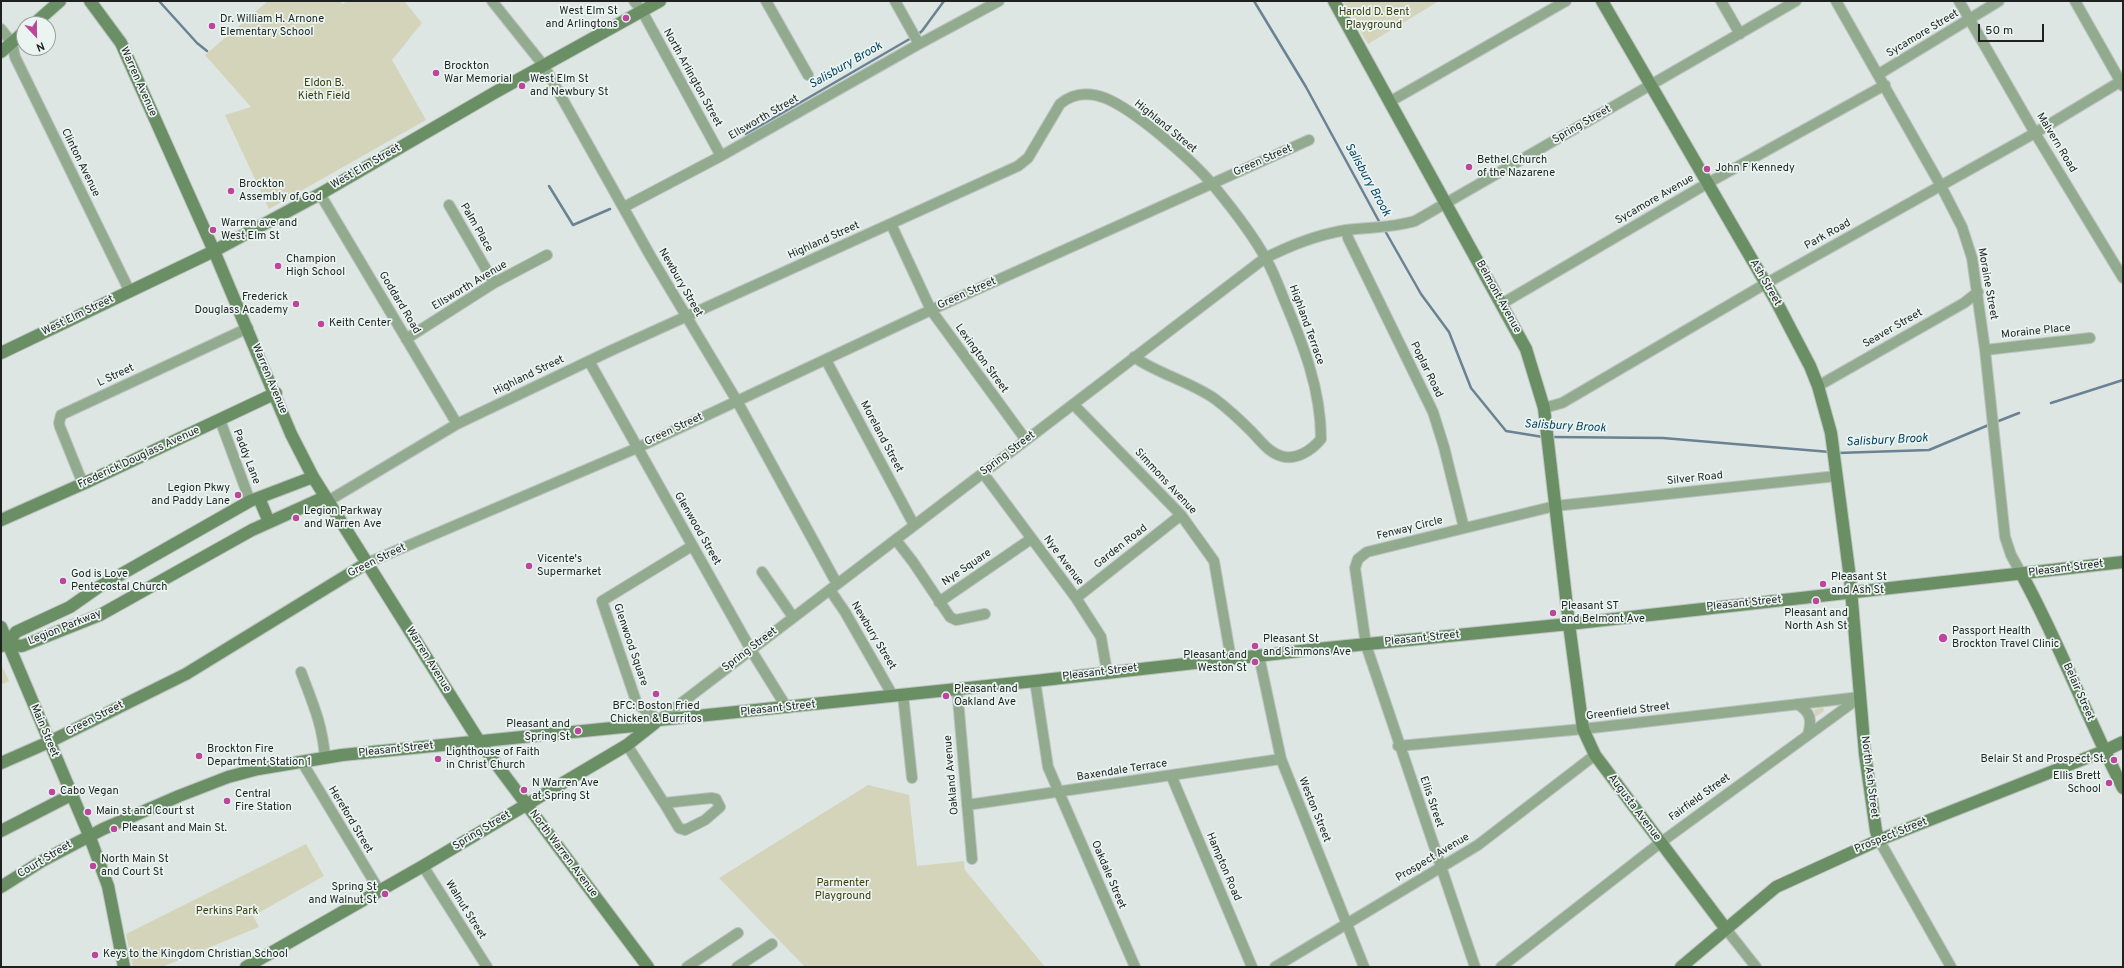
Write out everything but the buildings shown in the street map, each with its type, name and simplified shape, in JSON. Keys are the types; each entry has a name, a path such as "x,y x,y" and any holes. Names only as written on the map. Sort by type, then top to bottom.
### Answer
{"street":[{"path":"43,16 60,1"},
{"name":"Warren Avenue","path":"90,1 121,43 248,328 292,434 313,477 479,741"},
{"name":"Newbury Street","path":"492,1 544,66 686,317 737,401 834,587 845,612 898,695"},
{"name":"North Arlington Street","path":"634,1 642,11 721,156"},
{"name":"West Elm Street","path":"1,352 214,251 320,194 660,1"},
{"path":"766,1 808,75"},
{"path":"895,1 916,38"},
{"name":"Ellsworth Street","path":"624,207 721,156 916,38 999,1"},
{"name":"Belmont Avenue","path":"1334,1 1391,101 1446,204 1503,304 1526,349 1544,408 1569,624"},
{"path":"1391,101 1566,1"},
{"name":"Ash Street","path":"1602,1 1650,86 1708,183 1810,366 1828,419 1834,452 1850,578 1850,592"},
{"path":"1721,1 1740,34"},
{"name":"Spring Street","path":"246,967 379,890 424,866 627,745 1265,258 1305,239 1347,230 1392,227 1415,221 1796,1"},
{"name":"Moraine Street","path":"1836,1 1879,74 1962,227 1972,258 1978,292 2005,537 2011,554 2022,574"},
{"name":"Malvern Road","path":"1959,1 2035,133 2123,278"},
{"name":"Sycamore Street","path":"1879,74 1999,1"},
{"path":"2075,1 2122,83"},
{"path":"1,28 12,42"},
{"path":"1,52 16,39"},
{"name":"Clinton Avenue","path":"12,42 18,64 130,292"},
{"name":"Park Road","path":"1544,408 1562,403 1765,284 2122,83"},
{"name":"Sycamore Avenue","path":"1503,304 1708,183 1885,85"},
{"name":"Highland Street","path":"326,499 457,424 589,361 1018,166 1028,158 1060,104 1068,98 1084,94 1105,98 1130,112 1170,144 1212,184 1265,258"},
{"name":"Green Street","path":"1,763 49,742 186,674 367,563 637,448 931,310 1310,140"},
{"name":"Goddard Road","path":"320,194 457,424"},
{"name":"Palm Place","path":"449,205 494,283"},
{"name":"Lexington Street","path":"891,224 931,310 1026,440"},
{"name":"Poplar Road","path":"1347,230 1348,238 1433,412 1444,446 1464,528"},
{"name":"Ellsworth Avenue","path":"406,339 494,283 547,255"},
{"name":"Highland Terrace","path":"1134,357 1144,364 1183,381 1215,399 1252,431 1271,452 1283,457 1301,454 1312,450 1321,440 1321,420 1317,392 1305,350 1279,285 1265,258"},
{"name":"Seaver Street","path":"1818,386 1964,302 1978,292"},
{"name":"L Street","path":"82,484 60,427 59,423 62,415 248,328"},
{"name":"Moraine Place","path":"1985,350 2090,338"},
{"name":"Moreland Street","path":"826,360 914,525"},
{"name":"Glenwood Street","path":"589,361 751,650 787,708"},
{"name":"Frederick Douglass Avenue","path":"1,520 82,484 276,393"},
{"name":"Simmons Avenue","path":"1074,405 1181,515 1214,561 1230,659"},
{"name":"Paddy Lane","path":"220,420 255,500"},
{"name":"Nye Avenue","path":"984,473 1031,539 1076,598 1101,637 1107,672"},
{"name":"Silver Road","path":"1555,506 1837,476"},
{"name":"Legion Parkway","path":"4,645 16,632 62,611 97,588 255,500 313,477"},
{"name":"Legion Parkway","path":"4,645 22,646 120,605 269,522 326,499"},
{"path":"255,500 269,522"},
{"name":"Fenway Circle","path":"1366,645 1355,568 1358,559 1367,552 1555,506"},
{"name":"Garden Road","path":"1076,598 1181,515"},
{"name":"Nye Square","path":"896,540 913,562 939,602 1031,539"},
{"name":"Glenwood Square","path":"659,720 637,704 602,601 692,546"},
{"name":"Pleasant Street","path":"89,835 179,796 228,777 261,768 325,757 643,725 659,720 787,708 957,688 1569,624 2123,562"},
{"path":"762,572 793,617"},
{"name":"Belair Street","path":"2022,574 2046,617 2104,751 2123,788"},
{"name":"North Ash Street","path":"1850,592 1865,754 1876,831 1879,840 1950,967"},
{"path":"79,601 88,619"},
{"path":"939,602 950,616 956,620 985,614"},
{"name":"Augusta Avenue","path":"1569,624 1584,729 1595,755 1660,843 1756,967"},
{"name":"Main Street","path":"1,627 4,645 49,742 89,835 108,886 124,967"},
{"name":"Ellis Street","path":"1366,645 1398,746 1475,967"},
{"name":"Weston Street","path":"1259,656 1281,760 1364,967"},
{"path":"301,672 323,732 325,757"},
{"name":"Oakdale Street","path":"1035,681 1048,767 1135,967"},
{"name":"Oakland Avenue","path":"957,688 972,859"},
{"path":"898,695 912,778"},
{"name":"Greenfield Street","path":"1398,746 1584,729 1860,697"},
{"name":"Fairfield Street","path":"1500,967 1660,843 1860,697"},
{"path":"1797,704 1805,709 1810,715 1811,721 1808,734"},
{"name":"North Warren Avenue","path":"479,741 525,805 648,967"},
{"name":"Prospect Street","path":"1681,967 1776,887 1879,840 2104,751 2123,742"},
{"path":"627,745 679,828 685,830 704,820 720,807 716,799 711,798 664,803"},
{"name":"Prospect Avenue","path":"1275,967 1478,845 1595,755"},
{"name":"Baxendale Terrace","path":"967,805 1281,760"},
{"name":"Hereford Street","path":"302,762 379,890"},
{"name":"Hampton Road","path":"1171,775 1252,967"},
{"path":"1,831 71,795"},
{"name":"Court Street","path":"1,887 42,861 89,835"},
{"name":"Walnut Street","path":"424,866 487,967"},
{"path":"687,967 738,933"},
{"path":"737,967 772,944"}],"green space":[{"name":"Eldon B. Kieth Field","path":"268,1 339,1 343,4 347,1 404,1 422,23 392,60 426,120 269,209 225,115 251,107 205,55"},
{"name":"Harold D. Bent Playground","path":"1343,1 1439,1 1368,44"},
{"path":"1,664 9,681 1,685"},
{"path":"1822,707 1824,709 1823,712 1815,717 1814,710"},
{"name":"Parmenter Playground","path":"868,785 909,795 917,866 964,861 965,870 1045,967 805,967 719,878"},
{"name":"Perkins Park","path":"306,844 324,876 253,916 259,927 162,967 133,967 126,934"}],"waterway":[{"name":"Salisbury Brook","path":"159,1 197,43 207,51"},
{"name":"Salisbury Brook","path":"917,35 922,31 944,1"},
{"name":"Salisbury Brook","path":"1254,1 1306,87 1381,225"},
{"name":"Salisbury Brook","path":"746,134 913,37"},
{"name":"Salisbury Brook","path":"549,186 573,225 610,209"},
{"name":"Salisbury Brook","path":"1384,229 1421,294 1449,332 1471,388 1506,431 1543,437"},
{"name":"Salisbury Brook","path":"2051,403 2123,380"},
{"name":"Salisbury Brook","path":"1996,422 2019,413"},
{"name":"Salisbury Brook","path":"1837,453 1929,450 1991,424"},
{"name":"Salisbury Brook","path":"1550,437 1663,438 1830,452"}],"place":[{"name":"West Elm St and Arlingtons","path":"626,18"},
{"name":"Dr. William H. Arnone Elementary School","path":"212,26"},
{"name":"Brockton War Memorial","path":"436,73"},
{"name":"West Elm St and Newbury St","path":"522,86"},
{"name":"Bethel Church of the Nazarene","path":"1469,167"},
{"name":"John F Kennedy","path":"1707,169"},
{"name":"Brockton Assembly of God","path":"231,191"},
{"name":"Warren ave and West Elm St","path":"213,230"},
{"name":"Champion High School","path":"278,266"},
{"name":"Frederick Douglass Academy","path":"296,304"},
{"name":"Keith Center","path":"321,324"},
{"name":"Legion Pkwy and Paddy Lane","path":"238,495"},
{"name":"Legion Parkway and Warren Ave","path":"296,518"},
{"name":"Vicente's Supermarket","path":"529,566"},
{"name":"God is Love Pentecostal Church","path":"63,581"},
{"name":"Pleasant St and Ash St","path":"1823,584"},
{"name":"Pleasant and North Ash St","path":"1816,601"},
{"name":"Pleasant ST and Belmont Ave","path":"1553,613"},
{"name":"Passport Health Brockton Travel Clinic","path":"1943,638"},
{"name":"Pleasant St and Simmons Ave","path":"1255,646"},
{"name":"Pleasant and Weston St","path":"1255,662"},
{"name":"BFC: Boston Fried Chicken & Burritos","path":"656,694"},
{"name":"Pleasant and Oakland Ave","path":"946,696"},
{"name":"Pleasant and Spring St","path":"578,731"},
{"name":"Brockton Fire Department Station 1","path":"199,756"},
{"name":"Lighthouse of Faith in Christ Church","path":"438,759"},
{"name":"Belair St and Prospect St.","path":"2114,760"},
{"name":"Ellis Brett School","path":"2109,783"},
{"name":"N Warren Ave at Spring St","path":"524,790"},
{"name":"Cabo Vegan","path":"52,792"},
{"name":"Central Fire Station","path":"227,801"},
{"name":"Main st and Court st","path":"88,812"},
{"name":"Pleasant and Main St.","path":"114,829"},
{"name":"North Main St and Court St","path":"93,866"},
{"name":"Spring St and Walnut St","path":"385,894"},
{"name":"Keys to the Kingdom Christian School","path":"95,955"}]}
